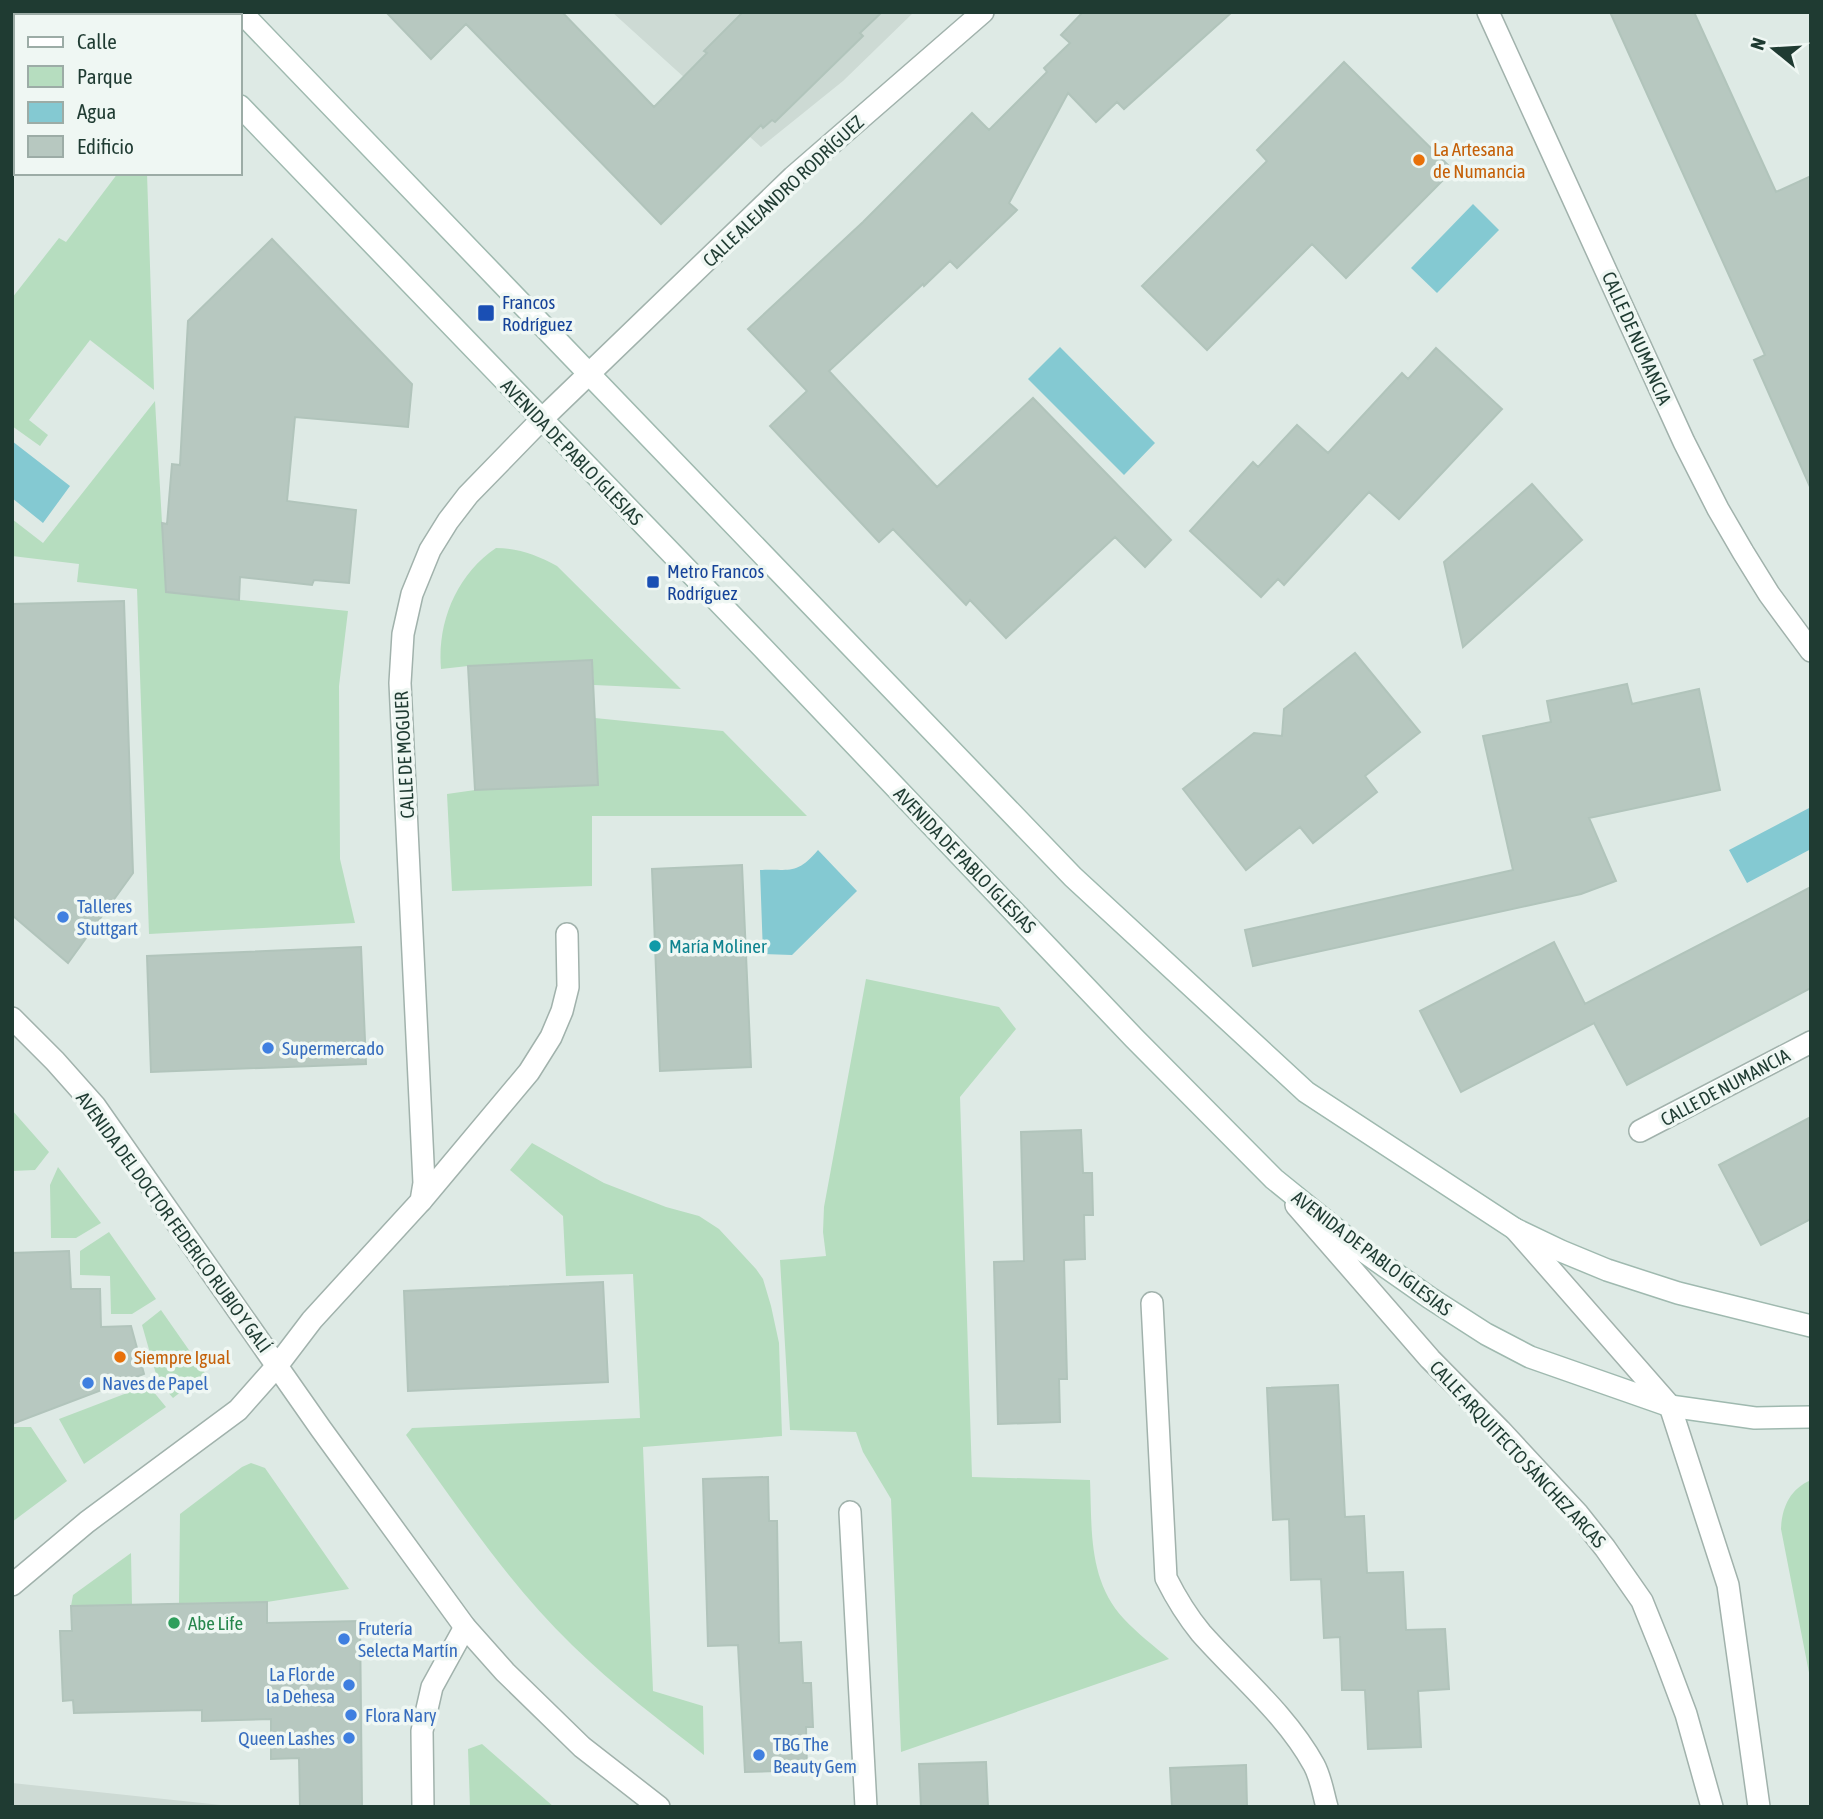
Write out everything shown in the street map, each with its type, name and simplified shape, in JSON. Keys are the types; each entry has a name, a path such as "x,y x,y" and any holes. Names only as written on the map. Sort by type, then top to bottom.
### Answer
{"street":[{"path":"241,12 1073,877 1306,1092 1515,1229 1607,1270 1690,1296 1811,1326"},
{"name":"CALLE ALEJANDRO RODRÍGUEZ","path":"588,374 793,177 983,12"},
{"name":"CALLE DE NUMANCIA","path":"1488,12 1684,442 1718,509 1769,594 1811,651"},
{"name":"AVENIDA DE PABLO IGLESIAS","path":"242,108 772,657 1143,1047 1275,1179 1363,1251 1486,1334 1530,1357 1670,1405 1755,1418 1811,1417"},
{"name":"CALLE DE MOGUER","path":"421,1201 424,1183 400,683 403,634 412,594 430,550 448,521 468,495 588,374"},
{"path":"278,1366 312,1320 421,1201 530,1072 562,1012 568,987 567,934"},
{"name":"AVENIDA DEL DOCTOR FEDERICO RUBIO Y GALÍ","path":"12,1018 55,1061 95,1107 465,1627 505,1672 582,1747 659,1807"},
{"name":"CALLE DE NUMANCIA","path":"1640,1131 1811,1042"},
{"name":"CALLE ARQUITECTO SÁNCHEZ ARCAS","path":"1275,1179 1430,1359 1578,1514 1642,1601 1686,1714 1712,1807"},
{"path":"1515,1229 1670,1405 1728,1585 1759,1807"},
{"path":"1152,1304 1166,1578 1181,1607 1201,1633 1252,1685 1297,1738 1315,1767 1327,1807"},
{"name":"AVENIDA DEL DOCTOR FEDERICO RUBIO Y GALÍ","path":"12,1585 86,1522 238,1410 278,1366"},
{"path":"850,1511 866,1807"},
{"path":"423,1807 422,1731 432,1687 465,1627"}],"shaded area":[{"path":"612,12 914,12 843,81 761,147"},
{"path":"12,1783 221,1805 221,1807 12,1807"}],"green space":[{"path":"116,175 147,175 154,390 90,340 29,420 48,435 40,446 12,426 12,298 59,238 66,242"},
{"path":"155,401 166,592 348,611 339,686 340,859 355,923 149,934 137,589 77,582 79,564 12,556 12,519 43,543"},
{"path":"496,548 527,553 557,566 681,689 594,685 592,660 441,669 442,634 452,601 470,572"},
{"path":"595,718 723,731 807,816 592,816 592,886 452,891 447,794 475,790 598,785"},
{"path":"866,979 999,1007 1016,1029 960,1097 972,1477 1090,1480 1094,1554 1104,1588 1124,1619 1169,1659 901,1752 891,1499 863,1452 856,1432 790,1430 780,1260 826,1256 824,1207"},
{"path":"12,1110 49,1152 35,1170 12,1171"},
{"path":"532,1143 604,1183 666,1207 699,1216 719,1229 763,1279 771,1306 779,1343 782,1436 643,1447 653,1691 703,1706 704,1755 636,1702 549,1621 485,1544 406,1435 412,1428 640,1418 633,1274 566,1276 563,1216 510,1170"},
{"path":"58,1167 101,1223 76,1238 51,1238 50,1185"},
{"path":"109,1232 156,1299 132,1314 111,1314 110,1276 80,1275 80,1251"},
{"path":"161,1310 205,1373 173,1398 158,1381 142,1325"},
{"path":"148,1385 166,1407 84,1464 59,1419"},
{"path":"12,1427 31,1427 67,1481 12,1522"},
{"path":"251,1463 265,1468 349,1589 267,1602 179,1603 180,1514"},
{"path":"1811,1480 1811,1683 1781,1529 1788,1500 1798,1488"},
{"path":"131,1553 132,1604 71,1606 73,1595"},
{"path":"482,1744 554,1807 470,1807 468,1749"}],"water":[{"path":"1473,204 1499,230 1437,293 1411,268"},
{"path":"1060,347 1155,443 1124,475 1028,379"},
{"path":"12,441 70,486 43,523 12,498"},
{"path":"1811,807 1811,849 1747,883 1729,850"},
{"path":"818,850 857,891 792,955 763,954 760,870 798,867"}],"building":[{"path":"386,12 562,12 654,107 743,12 882,12 860,33 863,36 775,122 772,120 763,128 761,125 661,224 466,24 431,59"},
{"path":"1083,12 1232,12 1124,109 1117,102 1096,122 1068,93 1009,203 1017,210 957,268 950,261 829,371 937,487 1033,398 1171,540 1145,567 1115,537 1006,638 970,600 966,605 893,529 879,542 770,426 807,391 748,329 863,222 972,113 989,130 1047,72 1044,68 1070,43 1061,35"},
{"path":"1610,12 1694,12 1776,192 1811,176 1811,489 1754,360 1765,355"},
{"path":"1344,62 1453,170 1346,278 1312,244 1207,350 1142,286 1267,161 1257,150"},
{"path":"272,239 412,384 408,427 295,417 287,501 356,510 349,583 314,580 312,585 240,577 239,600 166,592 162,523 167,524 172,464 180,465 188,321"},
{"path":"1436,348 1502,409 1399,519 1369,492 1284,585 1278,579 1261,597 1190,531 1253,462 1258,467 1297,425 1328,453 1402,373 1408,379"},
{"path":"1532,484 1582,540 1463,647 1444,562"},
{"path":"124,601 133,873 68,963 12,915 12,604"},
{"path":"1355,653 1420,732 1365,776 1377,792 1313,843 1300,827 1246,870 1183,789 1254,733 1282,736 1284,709"},
{"path":"592,660 598,785 475,790 468,666"},
{"path":"1627,684 1632,704 1699,689 1720,790 1589,818 1616,881 1581,894 1253,966 1245,930 1513,870 1483,736 1551,722 1547,701"},
{"path":"742,865 751,1067 660,1071 652,869"},
{"path":"1811,887 1811,988 1627,1085 1594,1023 1461,1092 1420,1011 1554,942 1585,1004"},
{"path":"361,947 366,1064 151,1072 147,956"},
{"path":"1811,1117 1811,1219 1761,1245 1719,1165"},
{"path":"1081,1130 1083,1173 1092,1173 1093,1215 1084,1215 1085,1259 1064,1260 1067,1379 1059,1379 1060,1422 998,1424 994,1262 1024,1261 1021,1132"},
{"path":"69,1251 71,1289 100,1289 101,1327 131,1326 144,1374 12,1424 12,1253"},
{"path":"603,1282 608,1382 408,1391 404,1291"},
{"path":"1338,1385 1345,1517 1364,1516 1367,1573 1403,1572 1406,1630 1445,1629 1449,1689 1418,1691 1421,1747 1368,1749 1365,1690 1342,1690 1340,1637 1324,1638 1321,1579 1291,1580 1289,1519 1273,1520 1267,1388"},
{"path":"768,1477 769,1521 777,1521 779,1643 801,1642 803,1683 811,1683 813,1727 806,1727 807,1770 745,1772 738,1645 708,1646 703,1479"},
{"path":"267,1602 267,1623 360,1621 362,1807 300,1807 299,1758 271,1759 271,1719 202,1721 202,1710 74,1713 73,1700 63,1701 60,1631 72,1631 71,1606"},
{"path":"986,1762 988,1807 921,1807 919,1764"},
{"path":"1246,1765 1247,1807 1172,1807 1170,1768"}],"place":[{"name":"La Artesana de Numancia","path":"1419,160"},
{"name":"Francos Rodríguez","path":"486,313"},
{"name":"Metro Francos Rodríguez","path":"653,582"},
{"name":"Talleres Stuttgart","path":"63,917"},
{"name":"María Moliner","path":"655,946"},
{"name":"Supermercado","path":"268,1048"},
{"name":"Siempre Igual","path":"120,1357"},
{"name":"Naves de Papel","path":"88,1383"},
{"name":"Abe Life","path":"174,1623"},
{"name":"Frutería Selecta Martín","path":"344,1639"},
{"name":"La Flor de la Dehesa","path":"349,1685"},
{"name":"Flora Nary","path":"351,1715"},
{"name":"Queen Lashes","path":"349,1738"},
{"name":"TBG The Beauty Gem","path":"759,1755"}]}
